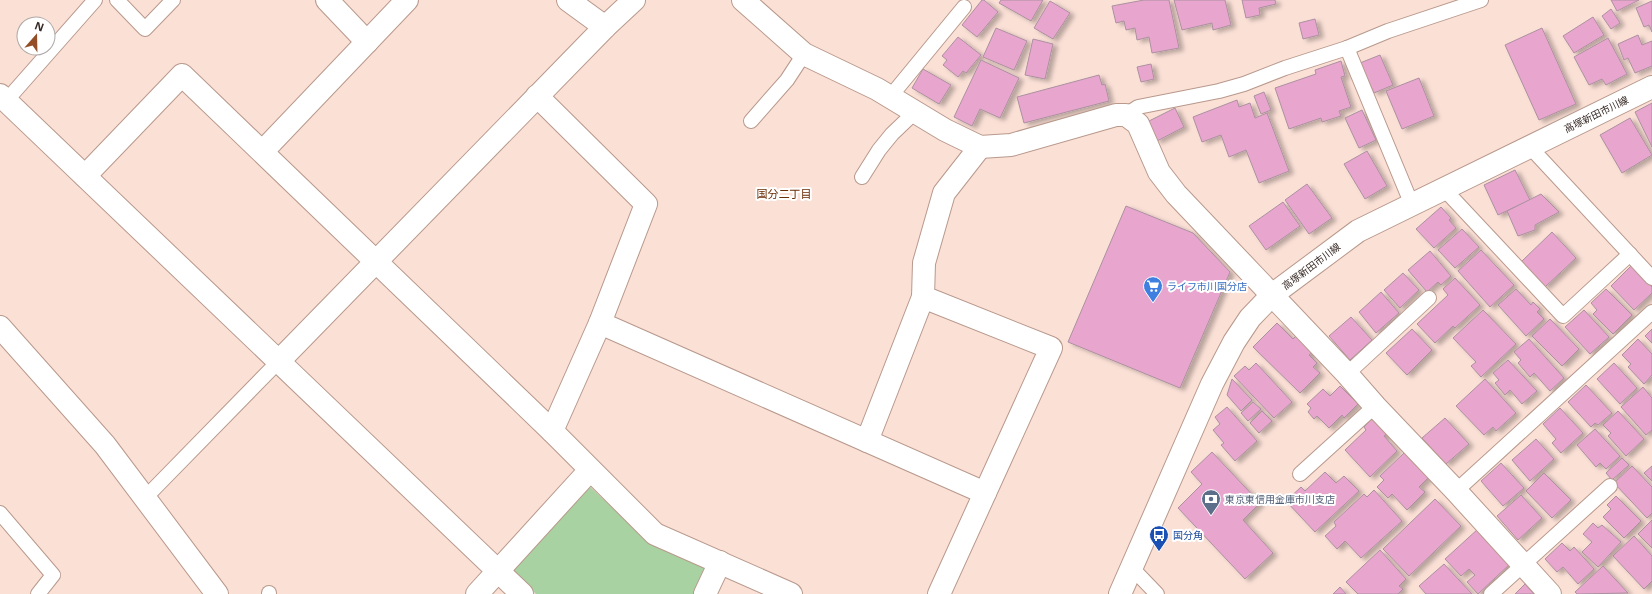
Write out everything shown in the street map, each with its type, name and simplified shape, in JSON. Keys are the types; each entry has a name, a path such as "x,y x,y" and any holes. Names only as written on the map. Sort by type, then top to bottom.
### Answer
{"street":[{"path":"327,0 367,42"},
{"path":"263,151 407,0"},
{"path":"568,0 605,27"},
{"path":"279,361 537,96 605,27 634,0"},
{"path":"743,0 804,54 890,97 945,130 980,147 1011,145 1116,115 1126,115 1138,124 1159,172 1176,194 1347,374 1375,406 1524,564 1550,594"},
{"path":"85,176 182,75 263,151 375,262 552,431 655,534 791,594"},
{"name":"高塚新田市川線","path":"1120,594 1212,384 1226,356 1250,318 1272,295 1358,231 1652,87"},
{"path":"537,96 646,204 600,323 552,431"},
{"path":"3,98 522,594"},
{"path":"867,441 923,297 924,262 944,193 980,147"},
{"path":"923,297 1051,348 939,594"},
{"path":"600,323 985,493"},
{"path":"0,327 105,445 216,594"},
{"path":"477,594 590,470"},
{"path":"705,594 720,562"}],"lane":[{"path":"3,98 94,0"},
{"path":"117,0 145,29 173,0"},
{"path":"1126,115 1138,107 1237,86 1285,68 1347,48 1388,31 1481,0"},
{"path":"890,97 964,7"},
{"path":"1347,48 1412,205"},
{"path":"751,121 787,80 804,54"},
{"path":"862,177 879,150 892,134 915,112"},
{"path":"1530,147 1652,278"},
{"path":"1444,189 1563,316 1630,254"},
{"path":"1347,374 1429,298"},
{"path":"1456,491 1652,312"},
{"path":"145,498 279,361"},
{"path":"1300,474 1375,406"},
{"path":"1491,594 1610,486"},
{"path":"0,513 54,575 38,594"},
{"path":"1132,568 1157,594"}],"green space":[{"path":"589,486 651,543 708,567 695,594 536,594 511,570"}],"building":[{"path":"982,0 998,12 977,37 962,25"},
{"path":"1001,0 1043,0 1031,21 999,3"},
{"path":"1144,0 1169,0 1179,48 1152,53 1149,37 1137,40 1135,28 1126,30 1124,21 1116,23 1112,6"},
{"path":"1174,0 1225,0 1231,25 1213,30 1212,23 1182,30"},
{"path":"1242,0 1275,0 1276,4 1259,8 1260,15 1246,18"},
{"path":"1611,0 1639,0 1617,11"},
{"path":"1050,1 1070,13 1053,39 1034,28"},
{"path":"1652,1 1652,32 1649,25 1644,27 1636,8"},
{"path":"1611,9 1620,23 1611,29 1602,16"},
{"path":"1593,17 1604,35 1574,53 1563,36"},
{"path":"1315,19 1319,35 1303,39 1299,23"},
{"path":"996,28 1027,41 1014,70 983,57"},
{"path":"1542,28 1576,104 1539,120 1505,45"},
{"path":"1638,35 1642,45 1652,41 1652,66 1635,73 1628,58 1624,60 1618,44"},
{"path":"958,37 981,55 966,73 963,71 958,77 943,65 947,60 942,56"},
{"path":"1608,38 1627,74 1606,85 1602,79 1589,85 1574,57"},
{"path":"1033,39 1053,44 1045,79 1025,75"},
{"path":"1380,55 1393,85 1374,93 1360,63"},
{"path":"981,60 1019,78 1000,118 980,109 972,126 954,117"},
{"path":"1341,61 1345,76 1341,77 1351,107 1339,111 1341,116 1322,122 1321,118 1289,129 1275,88 1316,74 1315,70"},
{"path":"1151,64 1154,79 1141,82 1137,67"},
{"path":"923,69 951,85 939,104 912,88"},
{"path":"1099,75 1102,85 1105,84 1109,101 1024,123 1017,97"},
{"path":"1419,78 1434,116 1402,129 1386,91"},
{"path":"1264,92 1271,110 1261,114 1254,96"},
{"path":"1237,100 1239,107 1250,103 1255,118 1267,113 1289,171 1259,183 1246,150 1229,157 1221,135 1202,142 1193,117"},
{"path":"1652,103 1652,147 1635,112"},
{"path":"1175,108 1184,127 1157,141 1147,122"},
{"path":"1362,110 1376,140 1359,148 1345,118"},
{"path":"1630,118 1652,155 1622,173 1600,135"},
{"path":"1367,151 1387,186 1365,199 1344,164"},
{"path":"1515,170 1530,200 1498,215 1484,185"},
{"path":"1307,184 1332,218 1309,234 1285,200"},
{"path":"1541,194 1559,212 1535,225 1535,230 1518,236 1507,211"},
{"path":"1283,202 1300,226 1266,250 1249,226"},
{"path":"1126,206 1193,233 1230,272 1180,388 1068,342"},
{"path":"1441,207 1451,218 1449,220 1456,228 1434,248 1416,229"},
{"path":"1462,229 1479,247 1455,268 1438,250"},
{"path":"1552,232 1576,258 1545,287 1521,262"},
{"path":"1481,250 1514,285 1490,307 1458,271"},
{"path":"1430,251 1451,276 1441,285 1438,282 1427,292 1408,270"},
{"path":"1631,266 1652,287 1652,293 1634,310 1611,286"},
{"path":"1403,273 1419,290 1400,308 1384,290"},
{"path":"1455,278 1480,305 1455,328 1453,326 1435,343 1417,324 1448,295 1443,289"},
{"path":"1516,289 1531,305 1533,302 1540,309 1537,312 1544,319 1526,336 1498,305"},
{"path":"1606,289 1632,315 1613,334 1593,314 1597,310 1591,303"},
{"path":"1381,292 1399,313 1376,333 1359,312"},
{"path":"1483,310 1516,344 1481,377 1471,366 1476,362 1453,338"},
{"path":"1584,310 1609,337 1590,354 1565,327"},
{"path":"1351,317 1372,340 1350,360 1329,336"},
{"path":"1550,319 1579,349 1562,366 1532,336"},
{"path":"1277,323 1293,339 1297,335 1314,351 1309,355 1317,363 1313,367 1320,373 1300,393 1253,347"},
{"path":"1412,329 1432,350 1407,375 1386,353"},
{"path":"1652,329 1652,343 1645,336"},
{"path":"1529,339 1564,378 1550,391 1534,373 1530,377 1518,363 1521,360 1514,352"},
{"path":"1638,339 1652,354 1652,375 1644,384 1628,367 1631,364 1622,355"},
{"path":"1508,360 1537,391 1522,404 1510,390 1505,395 1495,383 1499,380 1493,373"},
{"path":"1256,363 1292,402 1274,418 1234,376 1245,366 1249,370"},
{"path":"1614,363 1637,388 1620,404 1597,379"},
{"path":"1232,379 1252,400 1241,411 1227,395"},
{"path":"1485,379 1516,413 1496,431 1493,427 1484,435 1456,406"},
{"path":"1586,385 1612,413 1598,425 1595,423 1591,427 1568,402"},
{"path":"1340,386 1358,404 1344,418 1342,415 1329,428 1317,416 1314,419 1308,412 1311,408 1307,404 1323,389 1330,396"},
{"path":"1643,387 1652,398 1652,430 1646,435 1621,407"},
{"path":"1253,402 1261,409 1248,421 1241,413"},
{"path":"1227,407 1257,441 1235,461 1221,445 1224,443 1213,430 1220,424 1215,417"},
{"path":"1560,408 1583,433 1561,453 1552,443 1556,439 1543,424"},
{"path":"1262,411 1272,421 1259,433 1250,423"},
{"path":"1618,411 1644,439 1626,456 1608,436 1611,433 1603,425"},
{"path":"1373,418 1387,433 1384,436 1397,451 1370,477 1345,450 1366,430 1364,427"},
{"path":"1445,418 1469,444 1446,464 1422,438"},
{"path":"1595,429 1620,456 1606,469 1600,463 1596,467 1577,445"},
{"path":"1536,439 1554,459 1530,481 1512,460"},
{"path":"1212,452 1260,503 1243,520 1273,553 1245,579 1178,508 1202,484 1191,472"},
{"path":"1404,453 1429,477 1419,487 1425,492 1407,510 1392,494 1388,498 1377,487 1384,480 1380,476"},
{"path":"1622,458 1629,465 1612,480 1606,473"},
{"path":"1501,463 1524,488 1503,506 1481,481"},
{"path":"1632,466 1652,487 1652,513 1647,518 1614,483"},
{"path":"1652,466 1652,481 1644,473"},
{"path":"1325,472 1336,483 1344,476 1359,491 1315,532 1286,501 1301,487 1305,491"},
{"path":"1544,473 1571,500 1552,518 1526,491"},
{"path":"1374,490 1402,521 1361,558 1345,541 1337,549 1325,536 1336,526 1334,522 1364,494 1367,497"},
{"path":"1521,495 1542,518 1518,540 1497,516"},
{"path":"1616,496 1641,521 1624,538 1603,517 1611,509 1607,505"},
{"path":"1435,499 1461,526 1409,576 1383,549"},
{"path":"1652,520 1652,548 1638,534"},
{"path":"1593,523 1598,528 1602,525 1621,542 1598,567 1582,552 1592,542 1583,534"},
{"path":"1478,529 1511,563 1478,594 1467,582 1475,575 1469,569 1461,576 1445,559"},
{"path":"1634,536 1652,556 1652,581 1644,589 1613,556"},
{"path":"1562,543 1570,551 1574,547 1594,569 1578,584 1563,567 1557,572 1545,559"},
{"path":"1380,550 1406,579 1399,586 1403,589 1398,594 1358,594 1346,582"},
{"path":"1444,564 1472,594 1426,594 1419,586"},
{"path":"1603,566 1628,593 1577,594 1575,592"},
{"path":"1525,584 1534,594 1515,594"},
{"path":"1340,587 1346,594 1333,594"}],"place":[{"name":"ライフ市川国分店","path":"1153,303"},
{"name":"東京東信用金庫市川支店","path":"1211,516"},
{"name":"国分角","path":"1159,552"}],"district":[{"name":"国分二丁目","path":"784,193"}]}
